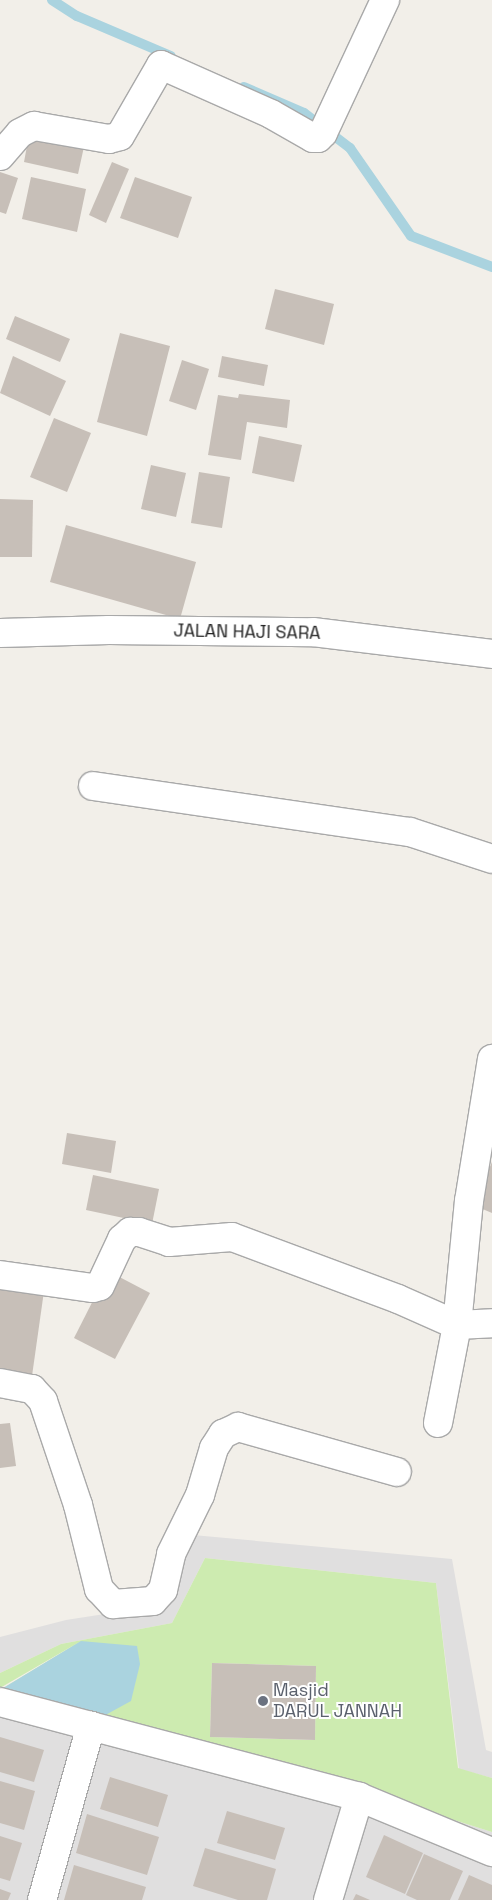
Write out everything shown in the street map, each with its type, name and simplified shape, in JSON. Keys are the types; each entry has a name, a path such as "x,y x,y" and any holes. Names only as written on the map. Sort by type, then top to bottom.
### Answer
{"street":[{"path":"0,156 20,133 34,126 109,139 120,136 161,65 271,114 313,138 326,126 385,0"},
{"name":"JALAN HAJI SARA","path":"0,633 109,630 313,632 492,654"},
{"path":"93,786 410,832 492,859"},
{"path":"438,1423 457,1325 469,1202 492,1060"},
{"path":"0,1275 93,1288 100,1286 122,1239 130,1232 139,1232 169,1242 232,1237 398,1299 457,1325 492,1323"},
{"path":"0,1383 32,1389 43,1401 78,1505 99,1589 113,1604 153,1602 162,1590 172,1554 200,1495 214,1448 223,1434 238,1427 397,1472"},
{"path":"0,1702 359,1797 492,1852"},
{"path":"42,1900 90,1726"},
{"path":"328,1900 359,1797"}],"shaded area":[{"path":"193,1535 452,1559 486,1750 492,1752 492,1778 459,1769 436,1583 205,1558 172,1623 61,1644 0,1673 0,1637 66,1620 169,1604"},
{"path":"0,1697 238,1752 492,1832 492,1900 0,1900"}],"green space":[{"path":"205,1558 436,1583 458,1768 492,1778 492,1832 238,1752 0,1690 81,1641 0,1688 0,1673 61,1644 172,1623","holes":["212,1663 316,1666 315,1740 210,1737"]}],"water":[{"path":"81,1641 137,1646 140,1664 131,1701 100,1718 0,1690"}],"building":[{"path":"30,130 85,142 78,174 24,162"},
{"path":"112,162 129,169 106,223 89,215"},
{"path":"0,172 18,178 6,214 0,212"},
{"path":"31,177 86,189 77,232 22,219"},
{"path":"135,177 192,197 178,238 120,218"},
{"path":"275,289 334,304 324,345 265,329"},
{"path":"15,316 70,339 60,362 6,339"},
{"path":"120,333 170,346 147,436 97,422"},
{"path":"13,356 66,381 50,416 0,393"},
{"path":"222,356 268,365 264,386 218,377"},
{"path":"182,360 209,369 196,410 169,401"},
{"path":"239,394 290,400 287,428 247,422 241,460 208,455 218,395 238,398"},
{"path":"54,418 91,433 67,492 30,477"},
{"path":"259,436 302,445 294,482 252,473"},
{"path":"151,465 186,473 176,517 141,509"},
{"path":"199,472 230,477 222,528 191,523"},
{"path":"0,499 33,500 32,557 0,557"},
{"path":"66,525 196,562 180,619 50,582"},
{"path":"67,1133 116,1141 111,1173 62,1164"},
{"path":"492,1162 492,1213 473,1205"},
{"path":"93,1175 159,1189 152,1224 86,1210"},
{"path":"108,1271 150,1293 115,1359 74,1338"},
{"path":"0,1284 44,1291 31,1383 0,1378"},
{"path":"10,1423 16,1466 0,1468 0,1424"},
{"name":"Masjid DARUL JANNAH","path":"212,1663 316,1666 315,1740 210,1737"},
{"path":"0,1737 44,1750 34,1782 0,1772"},
{"path":"110,1777 168,1795 158,1827 100,1809"},
{"path":"0,1781 35,1791 24,1830 0,1823"},
{"path":"227,1811 285,1828 275,1860 217,1843"},
{"path":"87,1814 159,1837 147,1875 76,1853"},
{"path":"384,1835 423,1853 405,1894 366,1877"},
{"path":"0,1836 22,1843 10,1881 0,1878"},
{"path":"205,1848 276,1869 267,1900 238,1900 193,1886"},
{"path":"424,1854 463,1871 450,1900 417,1900 406,1895"},
{"path":"74,1865 146,1887 142,1900 64,1900"},
{"path":"469,1875 492,1885 492,1900 458,1900"},
{"path":"0,1889 11,1893 8,1900 0,1900"},
{"path":"356,1894 370,1900 353,1900"}],"waterway":[{"path":"52,0 77,16 171,56"},
{"path":"244,87 304,113 350,148 411,236 492,267"}],"place":[{"name":"Masjid DARUL JANNAH","path":"263,1701"}]}
